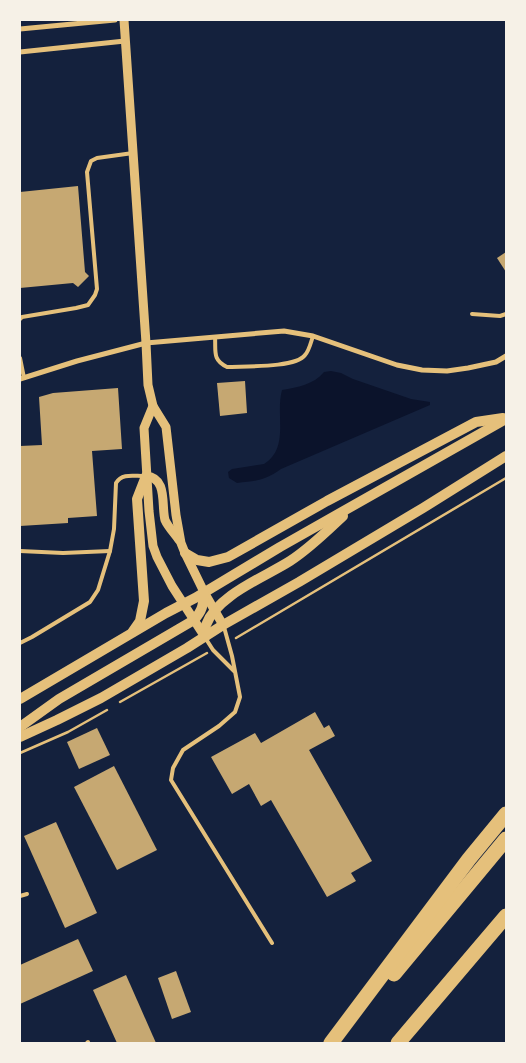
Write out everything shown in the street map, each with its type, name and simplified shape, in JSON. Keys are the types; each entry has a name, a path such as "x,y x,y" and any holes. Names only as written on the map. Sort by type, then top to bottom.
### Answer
{"highway":[{"path":"332,1043 469,859 506,814"},
{"path":"332,1043 411,954 506,839"},
{"path":"398,1043 506,916"}],"main road":[{"path":"20,699 280,546 354,506 506,418"},
{"path":"185,553 197,560 208,562 228,556 476,422 506,418"},
{"path":"20,737 101,698 299,582 506,456"},
{"path":"131,634 140,621 144,601 137,499 146,476"},
{"path":"205,637 206,627 210,618 225,601 237,591 291,560 326,532 354,506"},
{"path":"20,727 59,699 194,620 200,613 204,592"}],"street":[{"path":"20,29 115,20"},
{"path":"124,20 148,385 153,406 166,427 181,543 204,592 223,625"},
{"path":"20,52 125,41"},
{"path":"22,379 77,361 146,343 284,331 313,336 397,365 422,370 447,371 468,368 496,362 506,356"},
{"path":"153,406 144,428 148,511 153,546 172,586 205,637"},
{"path":"146,476 152,477 158,482 164,500 166,520 181,543"}],"lane":[{"path":"20,319 22,317 88,305 96,295 87,172 90,161 96,158 132,154"},
{"path":"472,314 500,316 506,314"},
{"path":"215,337 216,359 227,367 297,362 306,355 313,336"},
{"path":"20,358 22,379"},
{"path":"20,643 90,602 98,590 110,552 114,529 116,483 122,476 146,476"},
{"path":"20,551 63,553 110,552"},
{"path":"223,625 232,656 240,696 235,712 219,726 183,750 173,768 171,780 272,943"},
{"path":"205,637 213,650 234,671"},
{"path":"20,896 27,894"}],"path":[{"path":"227,642 506,478"},
{"path":"20,753 68,732 213,650"}],"water":[{"path":"331,371 411,399 430,402 430,405 281,469 265,478 237,483 229,478 228,472 232,469 264,464 277,449 282,390 305,385 315,380 324,372"}],"building":[{"path":"78,186 85,272 89,276 78,287 73,283 20,288 20,192"},
{"path":"506,252 506,272 497,258"},
{"path":"245,381 247,413 220,416 217,383"},
{"path":"118,388 122,449 92,451 97,516 68,518 68,523 20,526 20,446 42,445 39,397 53,393"},
{"path":"315,712 324,728 329,725 335,736 309,750 372,861 351,873 356,881 327,897 271,800 261,806 249,784 232,794 211,757 255,733 261,743"},
{"path":"97,728 110,755 79,769 67,742"},
{"path":"114,766 157,850 117,870 74,787"},
{"path":"56,822 97,913 65,928 24,836"},
{"path":"78,939 93,971 20,1004 20,965"},
{"path":"176,971 191,1012 172,1019 158,978"},
{"path":"126,975 156,1043 117,1043 93,990"}]}
